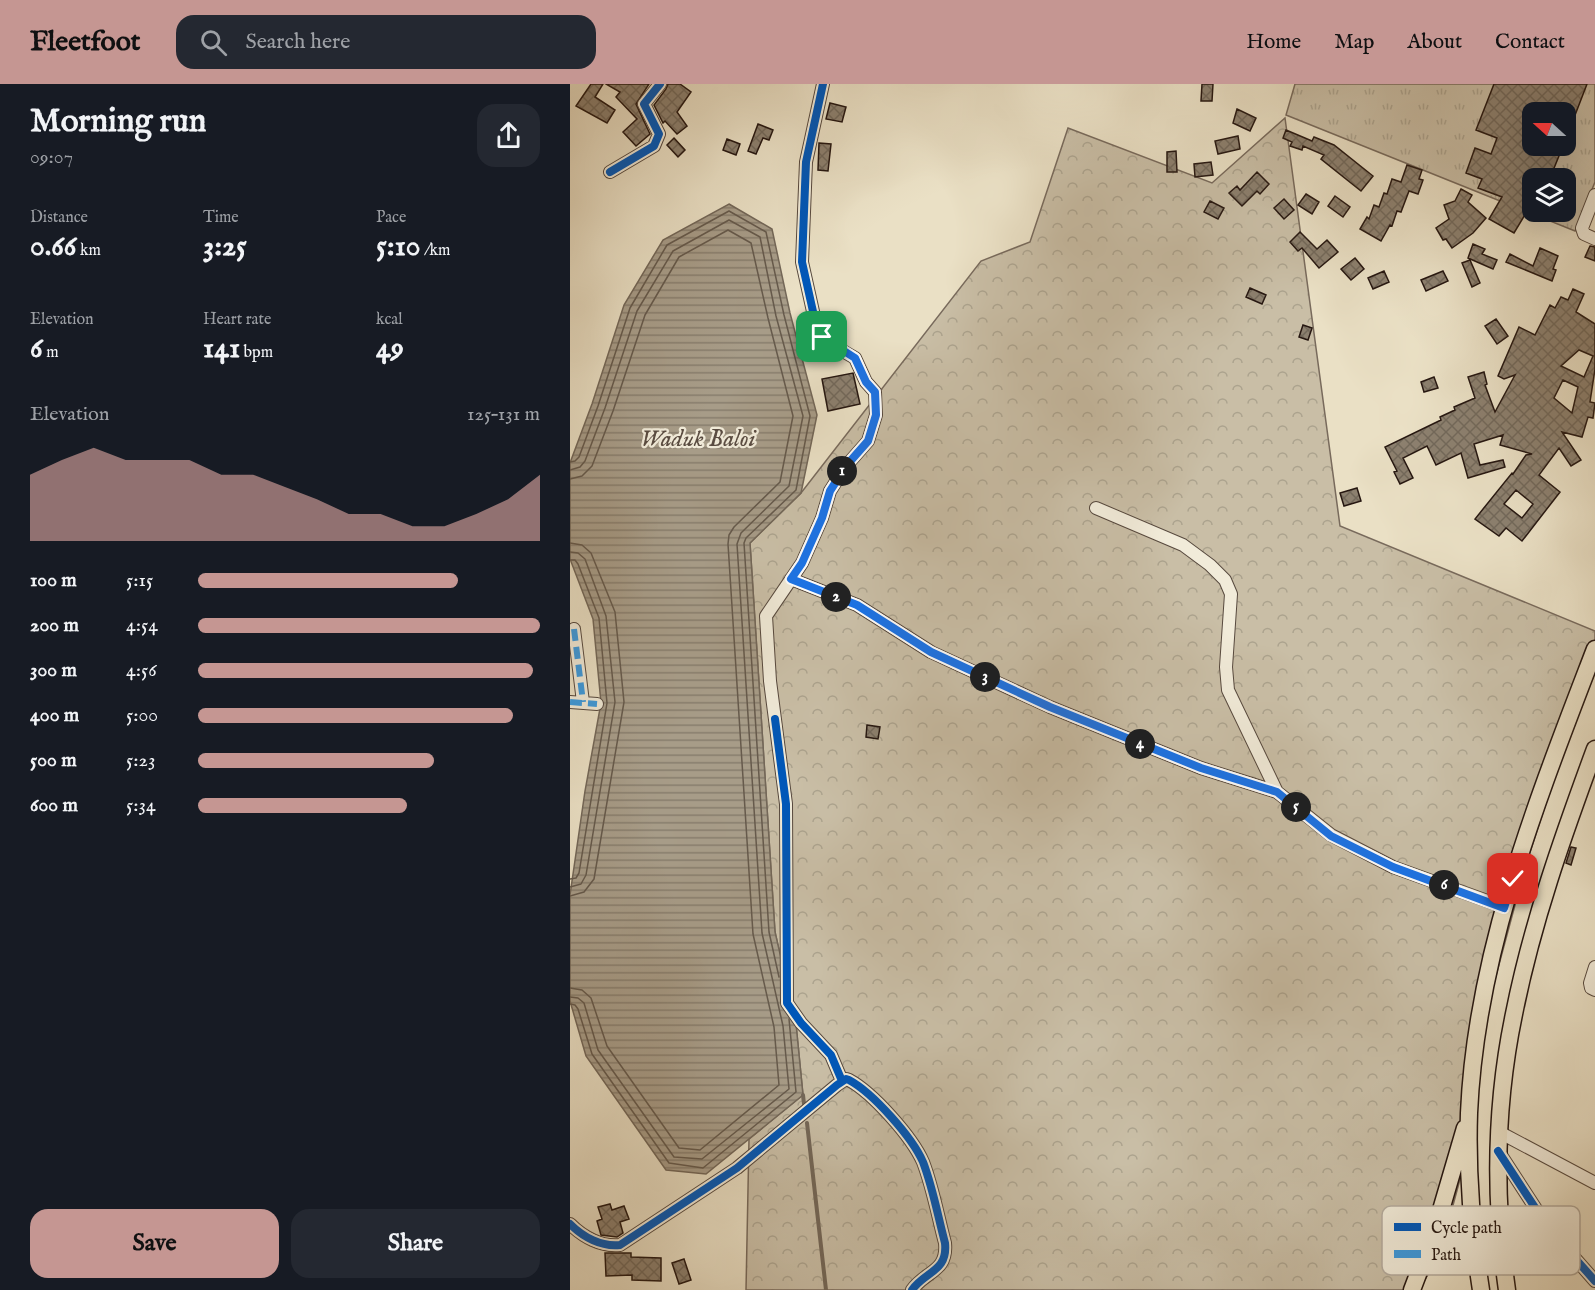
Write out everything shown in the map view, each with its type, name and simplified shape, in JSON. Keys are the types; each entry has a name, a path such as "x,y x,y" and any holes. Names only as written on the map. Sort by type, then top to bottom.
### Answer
{"main road":[{"path":"1472,1206 1469,1113 1479,1023 1486,985 1504,908 1545,782 1595,649"},
{"path":"1498,1206 1499,1132 1513,1014 1551,872 1595,750"},
{"path":"1442,1206 1469,1113"},
{"path":"1412,1290 1418,1275"},
{"path":"1479,1275 1481,1290"},
{"path":"1505,1275 1507,1290"}],"street":[{"path":"610,172 654,146 659,134 644,104 660,84"},
{"path":"823,84 806,162 802,262 818,334 855,358 866,382 875,392 876,415 868,441 846,466 830,491 822,518 802,563 766,616 770,681 786,804 787,1003 801,1023 831,1055 842,1081"},
{"path":"1595,195 1582,228 1584,234 1595,239"},
{"path":"1096,508 1183,544 1225,580 1231,594 1226,667 1228,690 1277,792"},
{"path":"791,579 857,605 931,652 1050,707 1201,768 1277,792 1331,836 1393,867 1504,908"},
{"path":"574,629 583,702"},
{"path":"570,702 597,705"},
{"path":"1595,967 1590,983 1591,988 1595,990"},
{"path":"570,1224 598,1243 610,1246 620,1245 737,1168 842,1081 849,1080 873,1098 912,1144 923,1164 946,1256 942,1263 912,1290"},
{"path":"1499,1132 1595,1183"},
{"path":"1498,1151 1534,1206"},
{"path":"1580,1264 1595,1281"}],"green space":[{"path":"1295,84 1595,84 1595,182 1575,231 1553,222 1576,222 1576,168 1522,168 1522,210 1286,115"},
{"path":"1285,118 1340,526 1595,631 1595,672 1556,773 1526,864 1486,1013 1462,1172 1453,1206 1382,1206 1382,1275 1428,1275 1419,1290 746,1290 749,1139 803,1095 796,1024 775,932 750,543 801,493 981,261 1030,242 1068,128 1212,183"}],"water":[{"name":"Waduk Baloi","path":"729,204 772,229 790,313 817,415 801,493 750,543 775,932 796,1024 803,1095 706,1174 666,1170 586,1056 570,1001 570,895 601,703 593,619 570,559 570,463 624,305 663,240"}],"building":[{"path":"591,84 603,84 595,97 615,110 607,123 576,106"},
{"path":"606,84 649,84 636,104 650,134 636,146 623,132 637,119 616,97 620,92"},
{"path":"668,84 680,84 691,92 677,112 687,126 677,134 665,121 663,123 654,105"},
{"path":"1202,84 1213,84 1212,101 1201,101"},
{"path":"1494,84 1587,84 1576,113 1576,102 1522,102 1522,156 1559,156 1554,168 1522,168 1522,220 1514,233 1489,219 1502,197 1478,188 1482,179 1466,173 1475,148 1491,154 1497,138 1476,130"},
{"path":"830,103 846,107 842,122 826,119"},
{"path":"1237,109 1256,118 1250,131 1233,123"},
{"path":"758,124 773,130 769,140 763,138 756,154 748,151"},
{"path":"1286,130 1312,141 1314,137 1334,145 1373,176 1361,191 1321,159 1324,155 1303,146 1302,150 1290,146 1292,142 1283,138"},
{"path":"1238,136 1240,149 1218,154 1215,141"},
{"path":"674,138 685,150 678,157 667,145"},
{"path":"727,139 740,144 736,155 723,150"},
{"path":"819,143 831,144 828,171 818,170"},
{"path":"1176,151 1177,172 1167,172 1167,152"},
{"path":"1211,162 1213,175 1195,177 1194,164"},
{"path":"1407,165 1422,170 1419,179 1423,180 1418,194 1409,191 1401,212 1397,211 1392,226 1390,225 1381,241 1360,229 1367,217 1369,219 1374,205 1379,207 1392,179 1401,182"},
{"path":"1257,172 1269,184 1260,194 1257,191 1242,206 1229,193 1237,186 1240,190"},
{"path":"1461,189 1472,195 1468,202 1486,218 1473,233 1452,248 1446,239 1443,240 1436,228 1449,219 1444,205 1455,201"},
{"path":"1306,194 1319,202 1312,214 1298,205"},
{"path":"1335,196 1350,207 1343,217 1328,206"},
{"path":"1284,199 1294,210 1284,219 1274,208"},
{"path":"1210,201 1224,208 1218,219 1204,212"},
{"path":"1300,232 1317,249 1327,240 1338,252 1319,268 1302,248 1298,251 1290,242"},
{"path":"1473,244 1485,249 1482,254 1497,260 1493,269 1468,258"},
{"path":"1590,246 1595,247 1595,261 1585,257"},
{"path":"1540,248 1558,256 1553,269 1556,270 1552,281 1506,262 1510,254 1533,266"},
{"path":"1355,258 1364,269 1351,280 1341,269"},
{"path":"1470,260 1480,283 1472,287 1462,263"},
{"path":"1384,271 1389,282 1373,289 1368,278"},
{"path":"1443,271 1448,281 1426,291 1421,280"},
{"path":"1250,288 1266,295 1262,304 1246,297"},
{"path":"1573,289 1584,294 1576,312 1595,324 1595,369 1590,402 1595,403 1593,418 1588,417 1582,437 1562,432 1581,460 1571,466 1559,448 1539,475 1560,492 1522,541 1506,528 1499,536 1475,519 1526,455 1532,454 1500,445 1503,435 1474,444 1480,465 1503,460 1505,467 1468,478 1461,453 1436,465 1427,446 1403,458 1413,478 1400,484 1394,472 1397,471 1385,447 1441,420 1440,417 1455,410 1454,407 1475,398 1468,377 1484,372 1487,384 1485,385 1495,412 1515,375 1504,379 1498,376 1519,327 1535,335 1550,305 1555,308 1561,297 1568,300","holes":["1579,350 1593,356 1584,377 1561,366","1563,380 1578,387 1572,413 1554,398","1516,490 1533,504 1522,518 1504,504"]},
{"path":"1496,319 1508,336 1497,344 1485,326"},
{"path":"1303,325 1312,328 1308,340 1299,337"},
{"path":"853,373 860,404 828,411 822,379"},
{"path":"1434,377 1438,388 1424,392 1421,382"},
{"path":"1357,488 1361,501 1344,506 1340,493"},
{"path":"867,725 880,727 878,739 866,737"},
{"path":"1571,847 1576,848 1571,865 1566,863"},
{"path":"610,1204 612,1210 624,1206 629,1219 620,1222 623,1233 617,1237 601,1235 597,1221 602,1219 598,1207"},
{"path":"605,1253 631,1253 631,1257 661,1258 661,1281 632,1280 632,1275 606,1276"},
{"path":"684,1259 691,1280 679,1284 672,1263"}],"waterway":[{"path":"803,1095 804,1104"},
{"path":"807,1123 826,1290"}],"marked path":[{"path":"574,629 583,702"},
{"path":"570,702 597,704"}],"cycle path":[{"path":"610,172 654,146 659,134 644,104 660,84"},
{"path":"823,84 806,162 802,262 818,334 855,358 866,382"},
{"path":"775,719 786,804 787,1003 801,1023 831,1055 842,1081"},
{"path":"570,1224 593,1240 620,1245 737,1168 846,1079 859,1086 891,1116 918,1152 927,1172 945,1243 945,1253 939,1266 912,1290"},
{"path":"1498,1151 1534,1206"},
{"path":"1580,1264 1595,1281"}],"route":[{"path":"822,337 855,358 866,382 875,392 876,415 868,441 846,466 830,491 822,518 802,563 791,579 857,605 931,652 1050,707 1201,768 1277,792 1331,836 1393,867 1504,908 1513,879"}]}
